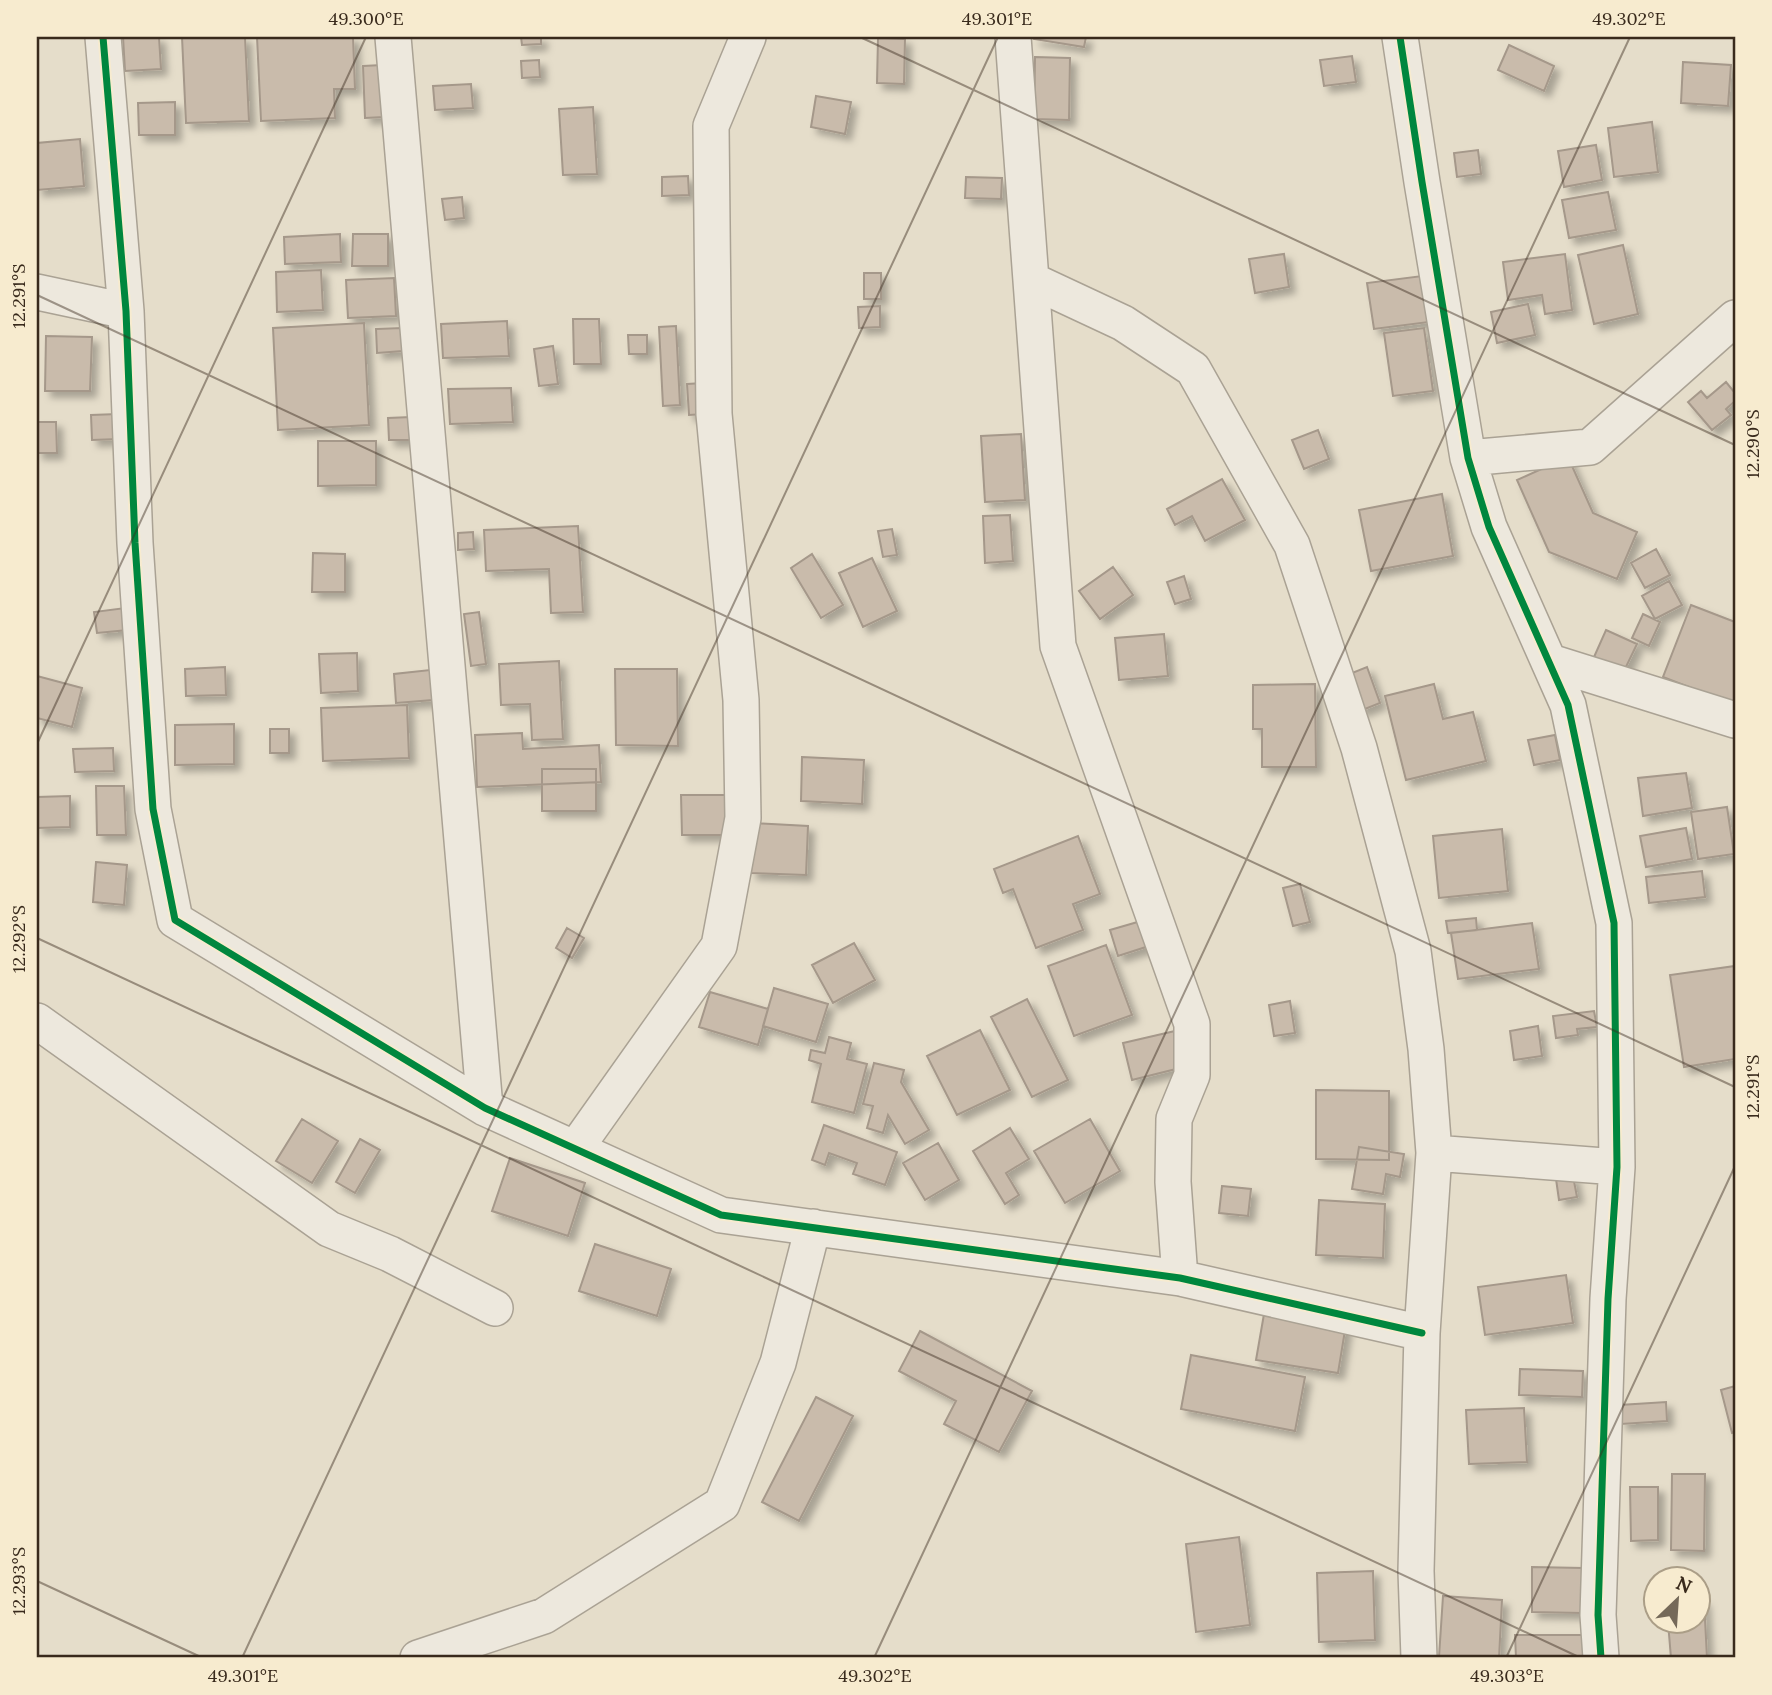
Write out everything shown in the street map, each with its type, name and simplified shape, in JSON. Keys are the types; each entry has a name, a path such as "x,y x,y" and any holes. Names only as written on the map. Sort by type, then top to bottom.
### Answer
{"street":[{"path":"103,37 126,311 135,543 153,809 175,920 485,1108 721,1214 1180,1278 1422,1333"},
{"path":"393,37 485,1108"},
{"path":"575,1149 719,946 743,818 741,700 714,414 711,126 748,37"},
{"path":"1013,37 1058,646 1192,1024 1192,1075 1174,1119 1173,1182 1180,1278"},
{"path":"1400,37 1468,458 1489,527 1568,705 1614,923 1617,1167 1608,1299 1598,1615 1601,1658"},
{"path":"1031,281 1123,323 1193,369 1292,545 1359,748 1413,951 1426,1049 1434,1153 1422,1333 1416,1571 1419,1658"},
{"path":"37,292 126,311"},
{"path":"1468,458 1590,447 1735,318"},
{"path":"1550,662 1735,720"},
{"path":"37,1021 328,1229 390,1254 495,1308"},
{"path":"1434,1153 1617,1167"},
{"path":"418,1658 544,1616 722,1504 778,1363 813,1227"}],"building":[{"path":"123,37 159,37 161,69 125,71"},
{"path":"182,37 245,37 249,121 186,123"},
{"path":"257,37 353,37 355,89 334,89 335,118 261,121"},
{"path":"521,37 541,37 541,44 522,45"},
{"path":"1034,37 1086,37 1084,47"},
{"path":"878,38 905,39 904,84 877,83"},
{"path":"1509,45 1554,66 1544,91 1498,70"},
{"path":"1352,56 1356,82 1324,86 1320,60"},
{"path":"1035,57 1070,58 1069,120 1034,119"},
{"path":"539,60 540,77 522,78 521,61"},
{"path":"1683,62 1731,65 1728,106 1681,103"},
{"path":"382,65 384,117 365,118 363,66"},
{"path":"471,84 473,108 435,110 433,86"},
{"path":"816,96 851,102 845,134 811,127"},
{"path":"175,102 175,135 139,135 138,103"},
{"path":"593,107 597,174 563,175 559,109"},
{"path":"1652,122 1658,172 1614,177 1608,128"},
{"path":"80,139 84,186 37,190 37,143"},
{"path":"1596,145 1602,180 1564,187 1558,151"},
{"path":"1478,150 1481,174 1457,177 1454,153"},
{"path":"688,176 689,195 662,196 662,177"},
{"path":"966,177 1002,178 1001,199 965,198"},
{"path":"1608,192 1616,230 1569,238 1562,200"},
{"path":"462,197 464,218 445,220 442,199"},
{"path":"340,234 341,262 285,264 284,237"},
{"path":"353,234 388,234 388,266 352,266"},
{"path":"1623,245 1638,314 1594,324 1578,255"},
{"path":"1284,254 1289,287 1255,293 1249,259"},
{"path":"1565,254 1572,310 1545,314 1542,295 1508,300 1503,262"},
{"path":"321,270 323,310 277,312 276,272"},
{"path":"864,273 881,273 881,299 864,299"},
{"path":"1422,276 1429,322 1374,329 1367,283"},
{"path":"394,278 396,316 348,318 346,280"},
{"path":"1528,304 1535,335 1497,343 1491,312"},
{"path":"880,306 880,327 859,328 858,307"},
{"path":"573,319 599,319 601,364 574,364"},
{"path":"507,321 509,356 443,358 441,324"},
{"path":"364,323 369,425 278,430 273,328"},
{"path":"676,326 680,405 663,406 659,327"},
{"path":"402,328 403,351 377,353 376,329"},
{"path":"1424,328 1433,391 1393,396 1384,333"},
{"path":"628,335 647,335 647,354 629,354"},
{"path":"46,336 92,337 90,391 45,391"},
{"path":"553,346 558,384 539,386 534,349"},
{"path":"1726,382 1735,393 1735,401 1726,409 1731,415 1712,430 1688,402 1701,391 1707,398"},
{"path":"703,383 705,414 689,415 687,384"},
{"path":"511,388 513,422 450,424 448,389"},
{"path":"118,414 119,439 92,440 91,415"},
{"path":"411,417 413,440 389,440 388,418"},
{"path":"37,422 56,422 57,453 37,453"},
{"path":"1318,430 1329,459 1304,469 1292,440"},
{"path":"1021,434 1025,500 985,502 981,436"},
{"path":"318,441 376,441 376,485 318,486"},
{"path":"1568,457 1593,513 1637,532 1617,579 1549,552 1517,480"},
{"path":"1222,479 1245,520 1205,541 1192,516 1175,525 1167,509"},
{"path":"1442,494 1453,556 1371,571 1359,510"},
{"path":"1010,515 1013,561 985,563 983,516"},
{"path":"578,526 583,612 551,613 549,569 486,571 484,530"},
{"path":"892,529 897,555 883,557 878,531"},
{"path":"473,532 474,549 458,550 458,533"},
{"path":"1656,549 1670,575 1645,588 1631,563"},
{"path":"313,553 345,554 345,592 312,592"},
{"path":"812,554 843,605 821,618 791,568"},
{"path":"872,558 897,611 863,627 839,573"},
{"path":"1113,567 1133,595 1100,619 1079,591"},
{"path":"1184,576 1191,599 1175,604 1167,582"},
{"path":"1669,581 1682,605 1655,619 1642,596"},
{"path":"1691,605 1735,622 1735,705 1663,677"},
{"path":"125,608 128,630 97,633 94,612"},
{"path":"479,612 486,664 471,666 464,614"},
{"path":"1643,614 1660,622 1649,646 1632,638"},
{"path":"1606,630 1637,644 1624,671 1594,657"},
{"path":"1164,634 1168,676 1119,680 1115,638"},
{"path":"357,653 358,691 321,693 319,654"},
{"path":"559,661 563,739 532,740 530,704 501,705 499,664"},
{"path":"225,667 226,695 186,696 185,669"},
{"path":"1367,667 1380,703 1360,711 1347,675"},
{"path":"615,669 677,669 678,746 616,745"},
{"path":"430,670 433,700 396,703 394,674"},
{"path":"37,676 82,688 72,727 37,718"},
{"path":"1315,684 1316,767 1262,767 1262,729 1253,729 1253,685"},
{"path":"1434,684 1443,719 1473,712 1486,761 1406,780 1385,696"},
{"path":"407,705 409,758 323,761 321,708"},
{"path":"234,724 234,764 175,765 175,725"},
{"path":"270,729 289,729 289,753 270,753"},
{"path":"522,733 523,749 599,745 601,782 477,787 475,735"},
{"path":"1555,735 1560,760 1534,765 1528,740"},
{"path":"113,748 114,771 75,772 73,749"},
{"path":"802,757 864,760 862,804 801,801"},
{"path":"542,769 596,769 596,811 542,811"},
{"path":"1686,773 1692,808 1643,816 1638,778"},
{"path":"96,786 124,786 126,835 97,835"},
{"path":"681,795 728,795 728,835 682,835"},
{"path":"70,796 70,827 37,828 37,797"},
{"path":"1727,807 1734,854 1698,859 1691,812"},
{"path":"753,823 808,826 806,875 751,873"},
{"path":"1686,828 1692,859 1646,867 1640,836"},
{"path":"1502,829 1508,891 1439,898 1433,836"},
{"path":"1078,836 1100,894 1073,904 1083,930 1036,948 1013,889 1003,893 994,869"},
{"path":"96,862 127,865 124,905 93,902"},
{"path":"1702,871 1705,897 1649,903 1646,877"},
{"path":"1300,884 1310,922 1293,926 1283,888"},
{"path":"1476,918 1477,930 1448,933 1446,921"},
{"path":"1141,921 1149,946 1118,956 1110,930"},
{"path":"1532,923 1539,969 1458,979 1451,933"},
{"path":"567,928 584,938 572,958 556,948"},
{"path":"854,943 875,980 833,1003 812,965"},
{"path":"1106,945 1132,1015 1074,1036 1048,966"},
{"path":"1735,966 1735,1059 1684,1067 1670,975"},
{"path":"774,988 828,1004 816,1042 763,1026"},
{"path":"710,992 768,1009 758,1045 699,1027"},
{"path":"1027,999 1068,1080 1032,1097 991,1017"},
{"path":"1290,1001 1295,1033 1274,1036 1269,1005"},
{"path":"1594,1011 1597,1027 1577,1029 1578,1035 1556,1038 1553,1016"},
{"path":"1538,1026 1542,1056 1514,1060 1510,1031"},
{"path":"980,1030 1010,1090 957,1115 927,1056"},
{"path":"1175,1031 1184,1067 1132,1080 1123,1043"},
{"path":"829,1037 851,1043 847,1059 867,1064 854,1113 812,1102 821,1064 809,1060 811,1050 825,1053"},
{"path":"874,1063 904,1070 901,1082 929,1130 905,1144 888,1115 883,1133 867,1128 873,1106 863,1104"},
{"path":"1316,1090 1389,1091 1389,1160 1316,1159"},
{"path":"302,1119 338,1141 312,1183 276,1161"},
{"path":"1090,1119 1120,1171 1065,1203 1034,1151"},
{"path":"824,1125 897,1152 885,1185 853,1174 857,1163 829,1153 825,1165 812,1160"},
{"path":"1010,1128 1029,1159 1006,1173 1019,1195 1005,1204 973,1151"},
{"path":"360,1139 380,1150 355,1193 336,1182"},
{"path":"938,1143 959,1180 925,1200 903,1163"},
{"path":"1359,1147 1404,1154 1400,1177 1386,1174 1383,1194 1352,1189"},
{"path":"510,1158 585,1183 568,1236 492,1211"},
{"path":"1573,1176 1577,1197 1559,1200 1556,1179"},
{"path":"1222,1186 1251,1189 1248,1216 1219,1213"},
{"path":"1319,1200 1385,1204 1383,1258 1316,1255"},
{"path":"595,1244 671,1269 657,1316 579,1291"},
{"path":"1566,1275 1573,1323 1485,1335 1478,1287"},
{"path":"1348,1312 1338,1373 1256,1360 1264,1314"},
{"path":"920,1331 1032,1391 999,1452 944,1424 956,1401 899,1371"},
{"path":"1191,1355 1305,1377 1295,1431 1181,1409"},
{"path":"1520,1369 1583,1371 1582,1397 1519,1395"},
{"path":"1735,1386 1735,1432 1732,1433 1721,1390"},
{"path":"816,1397 853,1416 799,1521 762,1502"},
{"path":"1666,1402 1667,1421 1621,1424 1620,1405"},
{"path":"1524,1408 1527,1462 1469,1464 1466,1410"},
{"path":"1672,1474 1705,1474 1704,1551 1671,1550"},
{"path":"1630,1487 1658,1487 1658,1540 1631,1541"},
{"path":"1239,1537 1250,1625 1196,1632 1186,1544"},
{"path":"1532,1567 1583,1568 1582,1613 1532,1612"},
{"path":"1373,1571 1375,1640 1319,1642 1317,1573"},
{"path":"1443,1596 1502,1600 1499,1658 1439,1657"},
{"path":"1515,1635 1587,1635 1587,1658 1516,1658"},
{"path":"1669,1636 1706,1636 1707,1658 1671,1658"}],"cycle path":[{"path":"103,37 126,311 135,543 153,809 175,920 485,1108 721,1215 1180,1278 1422,1333"},
{"path":"1400,37 1468,458 1489,527 1568,705 1614,923 1617,1167 1608,1299 1598,1615 1601,1658"}]}
